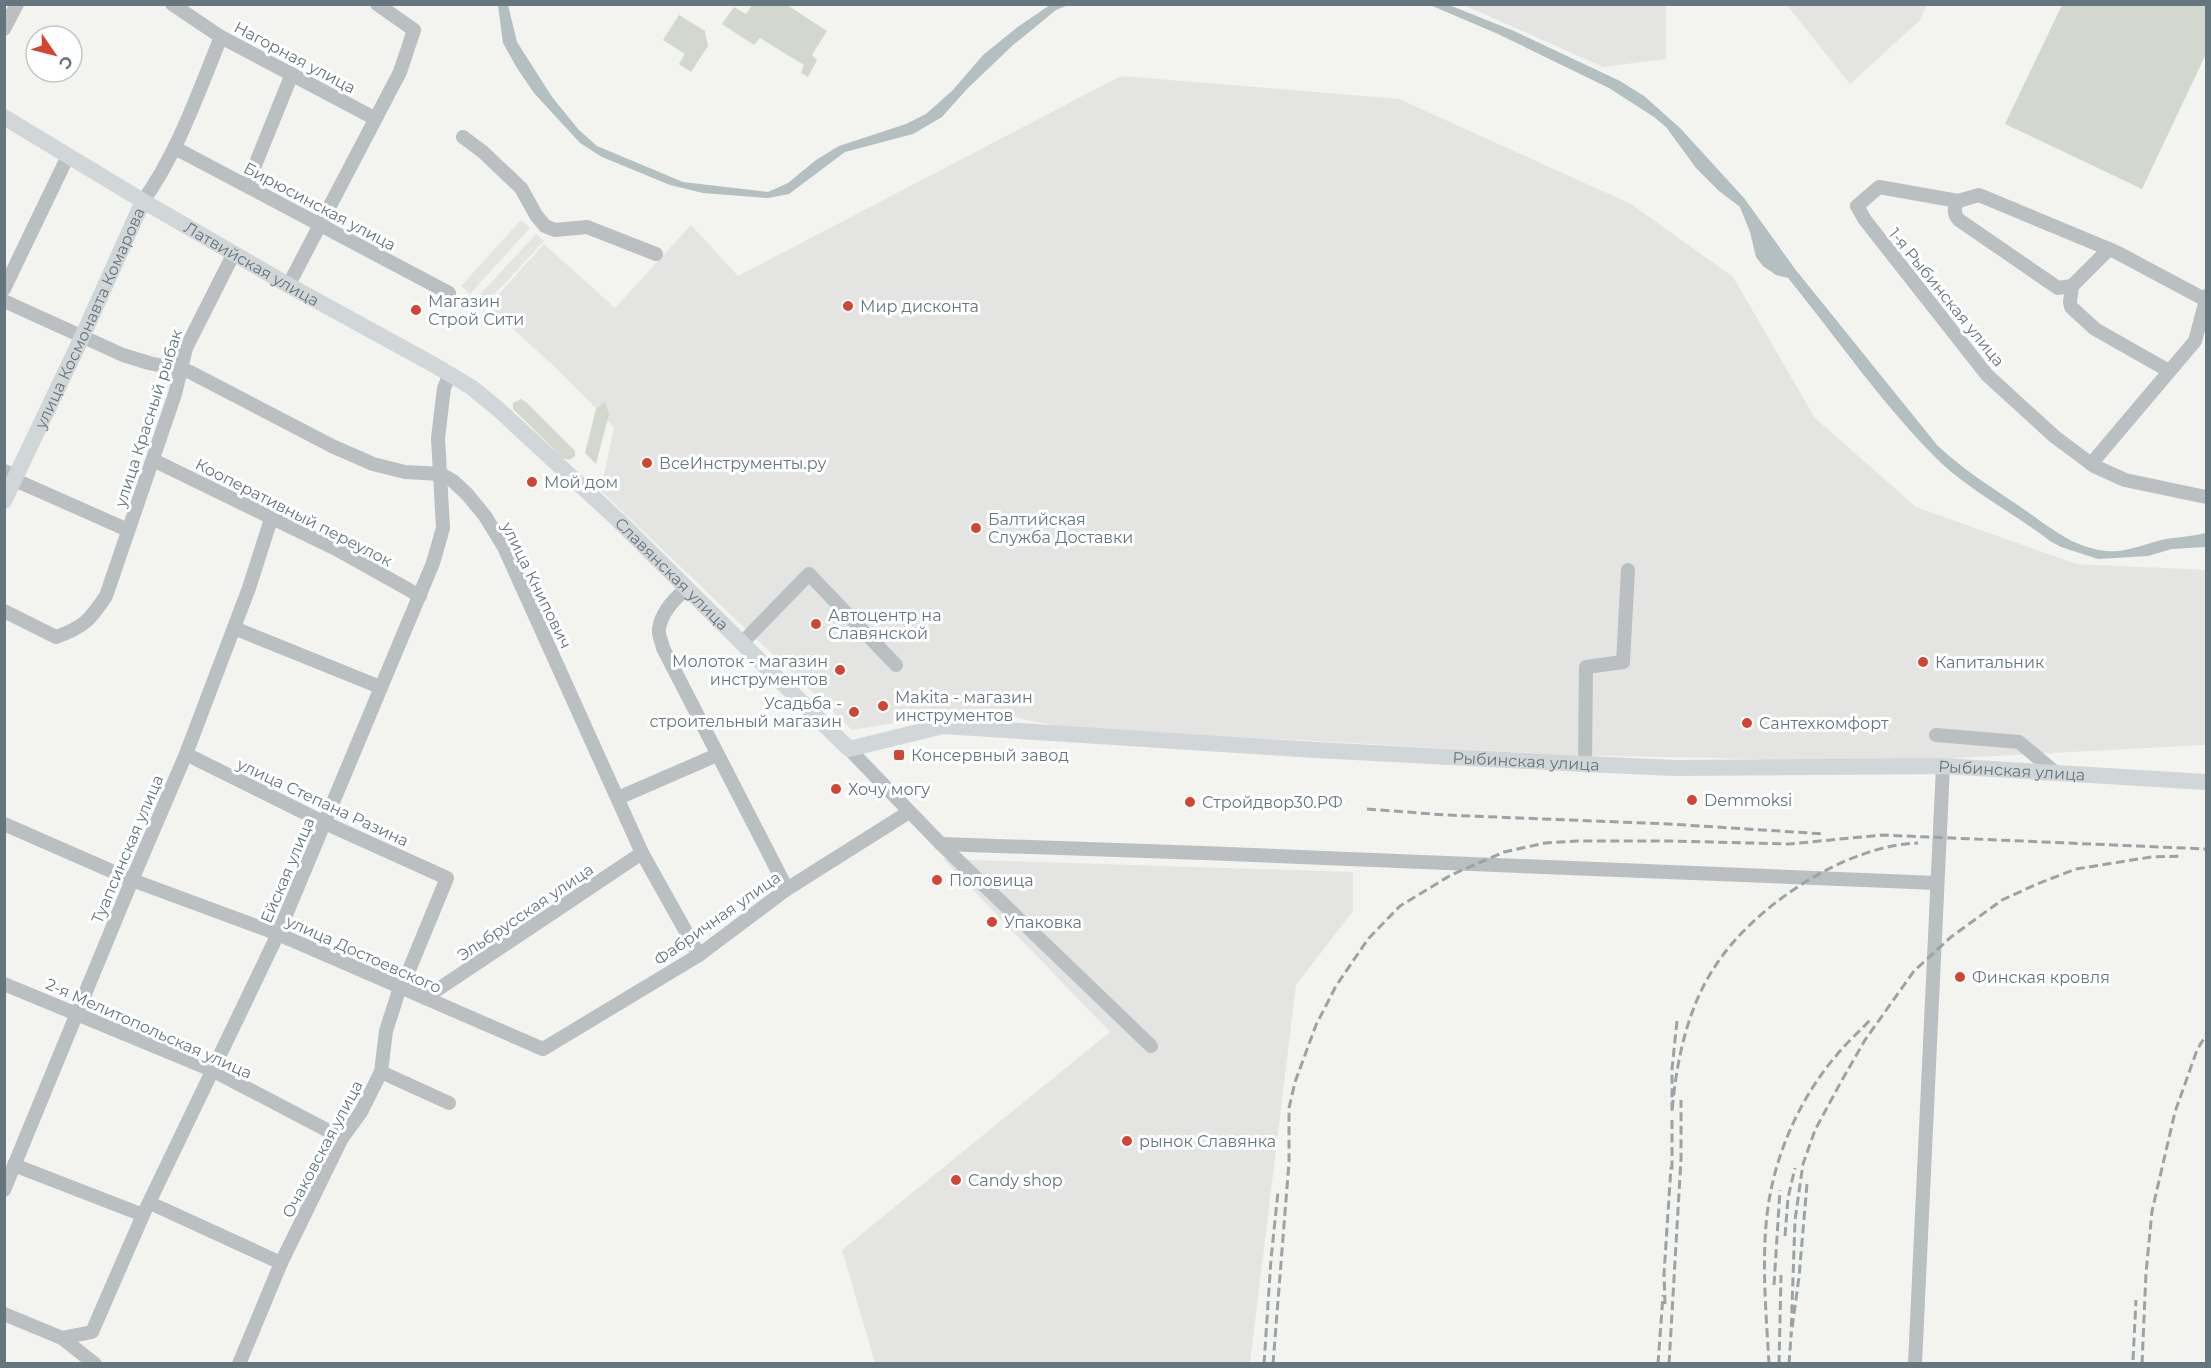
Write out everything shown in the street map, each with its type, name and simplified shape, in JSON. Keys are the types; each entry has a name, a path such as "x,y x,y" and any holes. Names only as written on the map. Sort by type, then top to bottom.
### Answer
{"main road":[{"name":"Латвийская улица","path":"4,117 288,286 450,374 471,387 498,409"},
{"name":"улица Космонавта Комарова","path":"4,501 12,475 83,335 142,201"},
{"name":"Славянская улица","path":"498,409 618,520 849,749"},
{"name":"Рыбинская улица","path":"849,749 943,726 1316,750 1675,768 1943,766 2206,782"}],"street":[{"path":"4,29 17,4"},
{"name":"Нагорная улица","path":"171,4 221,37 374,118"},
{"path":"288,286 400,72 414,30 377,4"},
{"name":"улица Космонавта Комарова","path":"142,201 161,176 175,148 221,37"},
{"path":"247,185 292,74"},
{"path":"463,137 483,152 521,188 545,226 555,230 586,227 656,254"},
{"name":"Бирюсинская улица","path":"175,148 449,292"},
{"path":"4,290 68,156"},
{"name":"1-я Рыбинская улица","path":"1958,201 1879,187 1857,206 1865,220 1987,375 2055,437 2091,464 2125,480 2206,497"},
{"path":"2091,464 2195,341 2206,298 2116,252 1980,195 1958,201 1954,208 1959,220 2058,288 2072,286 2108,250"},
{"name":"улица Красный рыбак","path":"4,611 56,637 92,618 106,596 179,381 186,348 234,253"},
{"path":"2072,286 2071,307 2095,329 2169,371"},
{"path":"4,301 123,355 180,369 202,378 332,446 373,464 405,472 441,474"},
{"name":"Ейская улица","path":"62,1338 92,1332 147,1209 278,934 420,596 443,528 438,438 444,388 450,374"},
{"name":"Кооперативный переулок","path":"153,460 336,549 420,596"},
{"name":"улица Книпович","path":"441,474 467,494 485,516 504,547 642,853 699,955"},
{"path":"12,475 128,530"},
{"name":"Туапсинская улица","path":"4,1190 186,754 272,519"},
{"path":"1585,764 1586,667 1623,662 1628,570"},
{"path":"742,643 809,574 896,665"},
{"path":"687,588 676,597 664,616 658,631 663,648 787,889"},
{"path":"234,628 380,687"},
{"path":"1936,735 2019,742 2056,773"},
{"name":"Славянская улица","path":"849,749 941,844 1151,1046"},
{"name":"улица Степана Разина","path":"186,754 325,823 447,878"},
{"path":"618,798 717,755"},
{"path":"1915,1364 1943,766"},
{"name":"Фабричная улица","path":"543,1049 699,955 787,889 909,812"},
{"name":"улица Достоевского","path":"4,824 132,880 278,934 543,1049"},
{"path":"941,844 1938,883"},
{"name":"Эльбрусская улица","path":"425,998 642,853"},
{"name":"Очаковская улица","path":"239,1364 281,1263 342,1138 362,1112 381,1072 386,1031 400,987 447,878"},
{"name":"2-я Мелитопольская улица","path":"4,984 212,1070 342,1138"},
{"path":"381,1072 449,1103"},
{"path":"14,1165 147,1209 281,1263"},
{"path":"4,1314 62,1338 95,1364"}],"shaded area":[{"path":"498,5 508,5 517,42 552,97 579,130 597,146 683,182 768,192 788,183 816,160 839,146 906,124 926,114 953,90 983,55 1019,26 1050,5 1068,5 1056,10 1012,46 967,89 942,117 913,134 845,152 789,194 768,198 703,193 670,185 602,157 580,143 534,93 517,68 503,43"},
{"path":"752,5 787,5 827,31 812,55 817,60 808,77 801,73 804,65 760,38 754,45 722,24 734,7 746,14"},
{"path":"1430,5 1449,5 1514,31 1620,81 1644,96 1680,128 1744,198 1795,269 1937,445 1978,478 2052,529 2083,546 2107,551 2122,551 2166,539 2206,533 2206,547 2172,549 2148,556 2098,559 2050,541 1977,491 1949,470 1916,437 1878,393 1788,278 1776,275 1763,266 1756,257 1750,232 1740,207 1719,191 1696,168 1666,127 1609,88 1498,34"},
{"path":"1464,5 1666,5 1666,59 1603,67"},
{"path":"1787,5 1927,5 1919,21 1850,84"},
{"path":"2062,5 2206,5 2206,54 2142,189 2005,124"},
{"path":"679,15 705,31 708,46 691,72 679,64 685,54 663,40"},
{"path":"1121,76 1399,99 1631,204 1733,277 1815,418 1916,507 2076,564 2206,570 2206,745 1938,759 1810,760 1568,755 1060,727 976,709 852,730 601,491 614,427 558,370 488,306 544,244 615,308 691,225 738,276"},
{"path":"521,220 530,228 470,294 461,286"},
{"path":"536,234 544,241 478,312 470,305"},
{"path":"521,399 575,451 575,456 569,460 563,458 513,409 513,403"},
{"path":"605,402 609,414 596,464 585,453 596,409"},
{"name":"рынок Славянка","path":"943,859 1353,872 1353,911 1296,985 1250,1363 875,1363 842,1250 1110,1032"}],"railway":[{"path":"1367,809 1825,834"},
{"path":"1273,1364 1289,1162 1289,1108 1295,1082 1316,1025 1336,986 1368,939 1400,906 1451,875 1504,852 1545,843 1577,841 1789,844 1882,835 2206,849"},
{"path":"1677,1021 1672,1069 1672,1112 1676,1075 1690,1019 1705,984 1731,945 1776,902 1803,883 1832,867 1890,846 1918,843"},
{"path":"1807,1184 1791,1336 1795,1220 1803,1164 1815,1130 1865,1040 1914,971 1951,937 2002,900 2037,884 2076,869 2151,857 2183,856"},
{"path":"1769,1364 1765,1236 1770,1195 1779,1158 1794,1121 1813,1087 1840,1051 1870,1020"},
{"path":"2142,1364 2146,1273 2152,1211 2175,1112 2197,1050 2206,1035"},
{"path":"1669,1364 1681,1159 1681,1100"},
{"path":"1672,1120 1672,1174"},
{"path":"1665,1304 1664,1274 1671,1167"},
{"path":"1785,1236 1788,1198 1795,1168"},
{"path":"1774,1285 1780,1190"},
{"path":"1264,1364 1278,1192"},
{"path":"1779,1364 1781,1275"},
{"path":"1658,1364 1663,1295"},
{"path":"2133,1360 2136,1300"},
{"path":"1789,1364 1791,1336"}],"place":[{"name":"Мир дисконта","path":"848,306"},
{"name":"Магазин Строй Сити","path":"416,310"},
{"name":"ВсеИнструменты.ру","path":"647,463"},
{"name":"Мой дом","path":"532,482"},
{"name":"Балтийская Служба Доставки","path":"976,528"},
{"name":"Автоцентр на Славянской","path":"816,624"},
{"name":"Капитальник","path":"1923,662"},
{"name":"Молоток - магазин инструментов","path":"840,670"},
{"name":"Makita - магазин инструментов","path":"883,706"},
{"name":"Усадьба - строительный магазин","path":"854,712"},
{"name":"Сантехкомфорт","path":"1747,723"},
{"name":"Консервный завод","path":"899,755"},
{"name":"Хочу могу","path":"836,789"},
{"name":"Demmoksi","path":"1692,800"},
{"name":"Стройдвор30.РФ","path":"1190,802"},
{"name":"Половица","path":"937,880"},
{"name":"Упаковка","path":"992,922"},
{"name":"Финская кровля","path":"1960,977"},
{"name":"рынок Славянка","path":"1127,1141"},
{"name":"Candy shop","path":"956,1180"}]}
